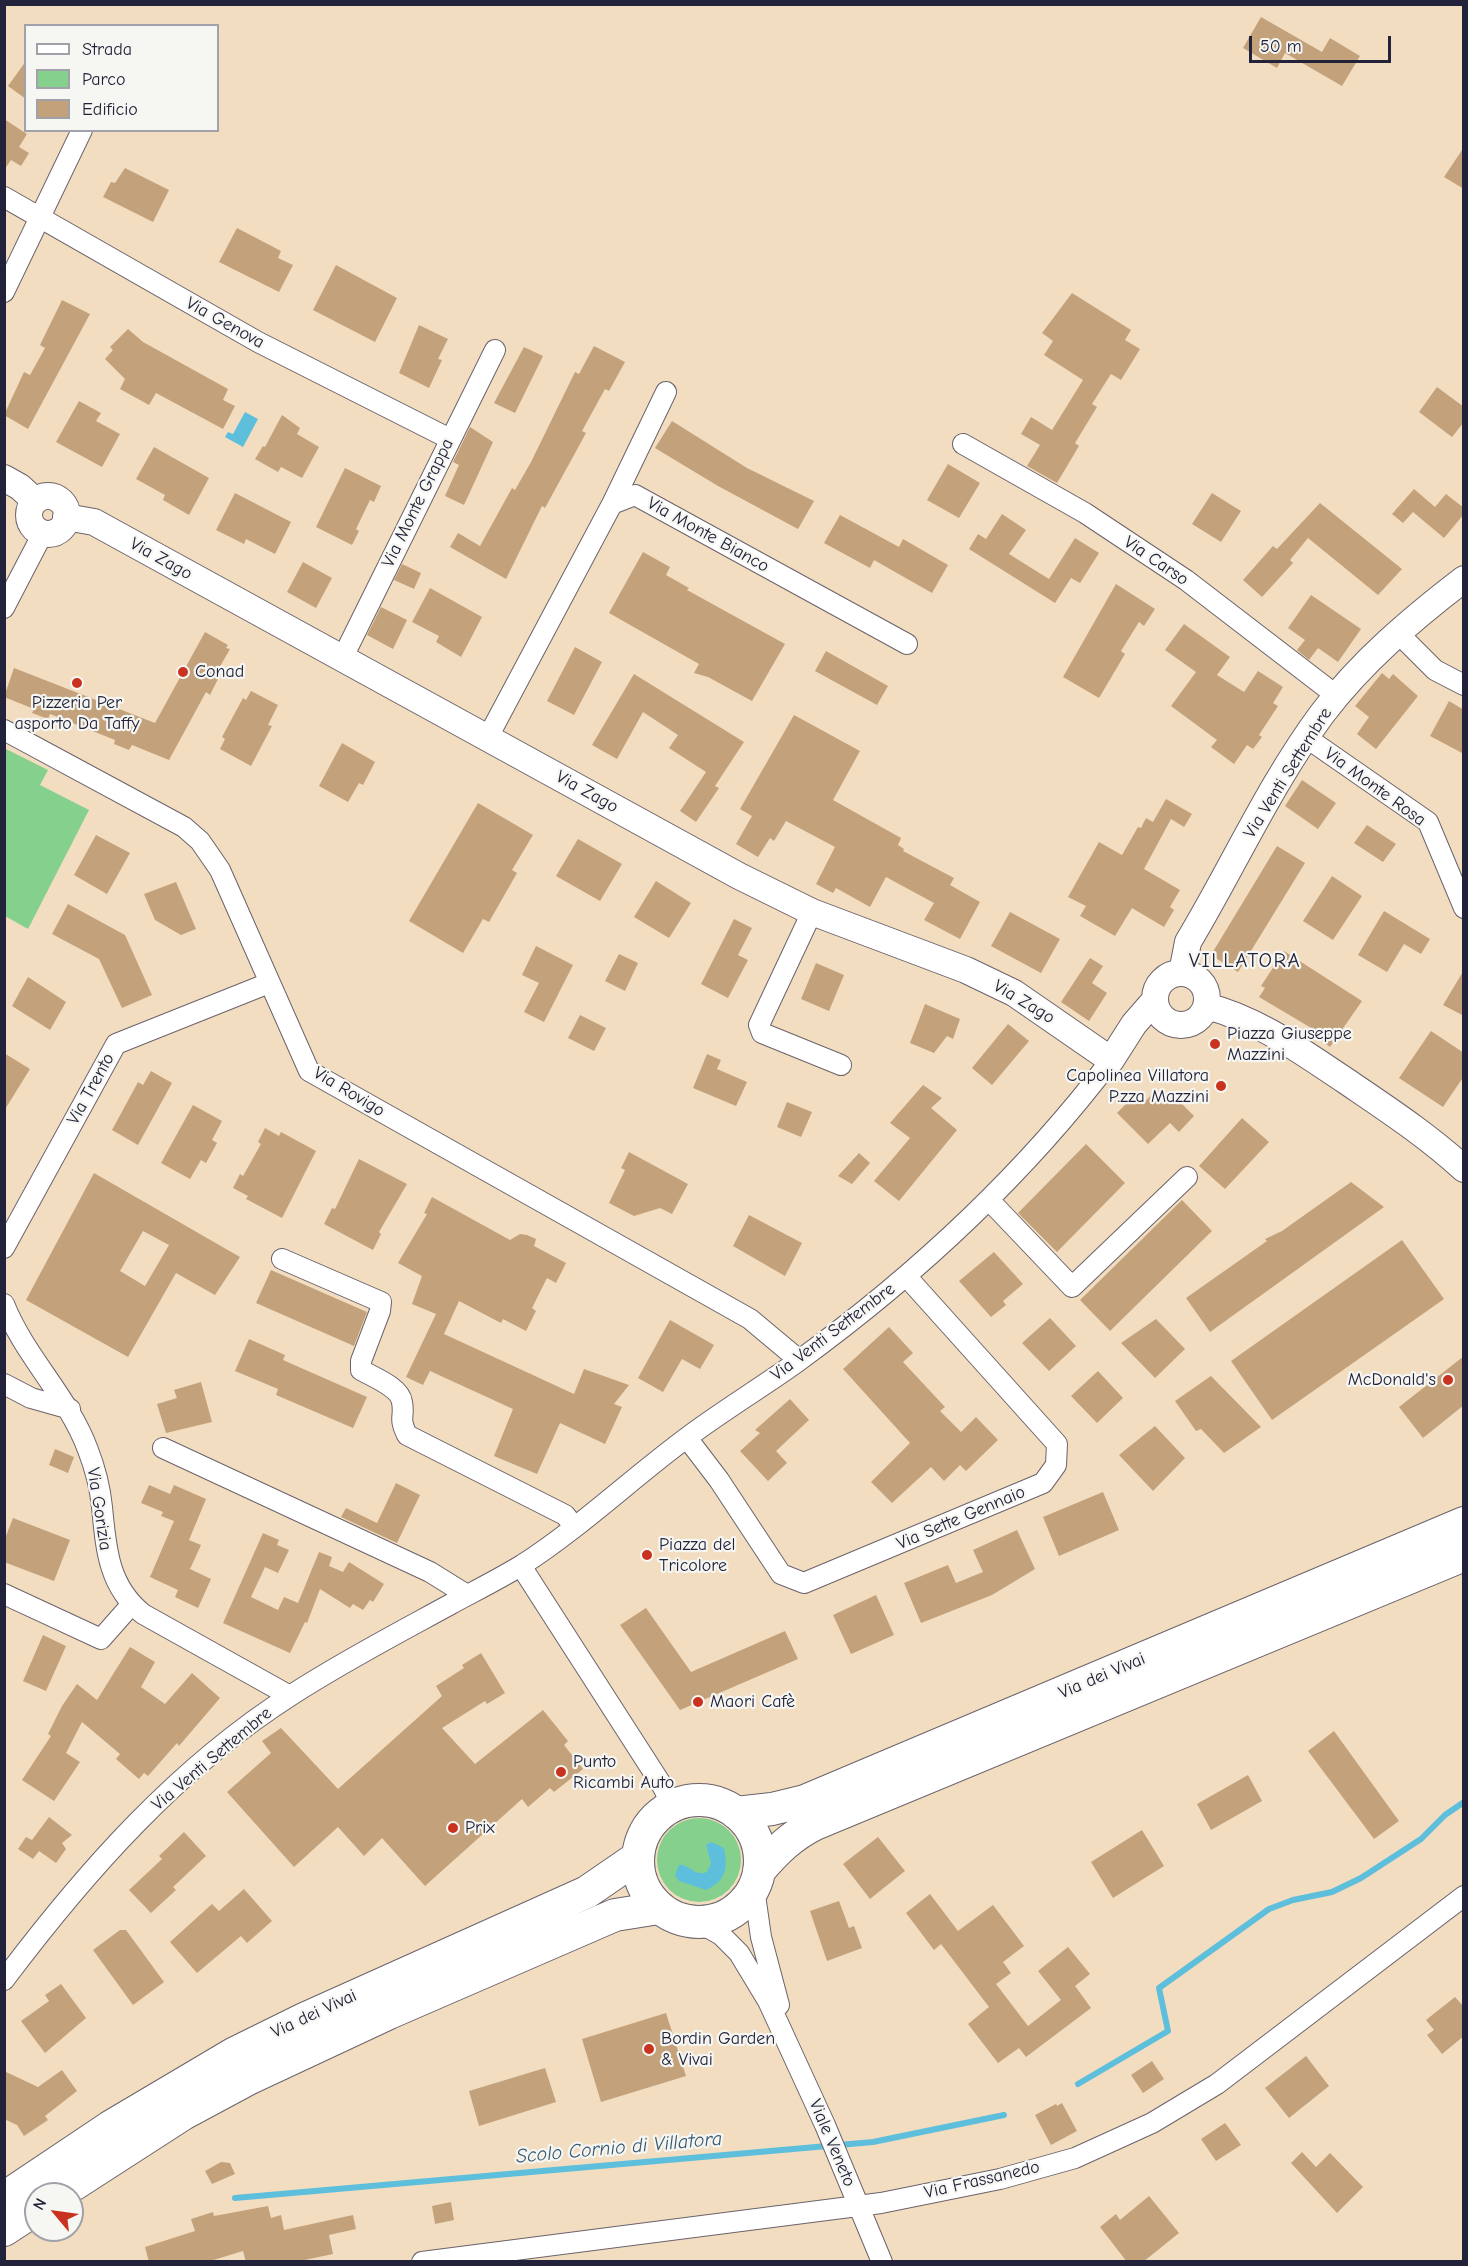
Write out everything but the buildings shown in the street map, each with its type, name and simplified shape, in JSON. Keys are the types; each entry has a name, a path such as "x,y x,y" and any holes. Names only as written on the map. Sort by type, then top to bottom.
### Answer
{"main road":[{"name":"Via dei Vivai","path":"736,1813 772,1809 805,1801 1464,1523"},
{"name":"Via dei Vivai","path":"756,1879 778,1848 797,1833 815,1824 1464,1555"},
{"path":"705,1800 736,1813 756,1839 756,1879 744,1903 729,1914 712,1921 698,1922 675,1918 659,1908 644,1885 638,1857 641,1842 648,1827 672,1806 688,1801 705,1800"},
{"name":"Via dei Vivai","path":"4,2198 110,2127 235,2053 303,2019 587,1892 638,1857"},
{"name":"Via dei Vivai","path":"78,2182 183,2114 306,2051 615,1915 659,1908"},
{"path":"4,2230 24,2217"}],"street":[{"path":"4,292 81,132"},
{"name":"Via Genova","path":"4,197 258,342 450,439"},
{"name":"Via Monte Grappa","path":"343,657 495,350"},
{"path":"488,737 612,504 666,392"},
{"name":"Via Carso","path":"963,444 1085,513 1186,580 1337,696"},
{"path":"4,478 20,487 35,501"},
{"name":"Via Monte Bianco","path":"612,504 635,495 907,644"},
{"path":"42,497 57,498 66,510 66,517 65,523 56,532 43,533 30,522 29,511 35,501 42,497"},
{"name":"Via Zago","path":"66,517 94,522 739,876 812,912 966,970 1014,993 1111,1060"},
{"path":"4,608 43,533"},
{"name":"Via Venti Settembre","path":"1182,973 1188,942 1306,738 1337,696 1398,633 1464,579"},
{"path":"1398,633 1435,670 1464,685"},
{"name":"Via Rovigo","path":"4,730 184,826 200,841 220,870 309,1071 750,1319 800,1360"},
{"name":"Via Monte Rosa","path":"1306,738 1428,822 1464,908"},
{"path":"812,912 759,1025 762,1034 841,1065"},
{"path":"1182,973 1189,974 1202,983 1207,998 1206,1006 1197,1019 1190,1023 1153,1029 1111,1060 1134,1024 1155,1000 1160,984 1173,974 1182,973"},
{"name":"Via Trento","path":"4,1248 116,1044 269,983"},
{"path":"1155,1000 1161,1015 1174,1024"},
{"path":"1206,1006 1244,1018 1308,1056 1430,1138 1464,1169"},
{"name":"Via Venti Settembre","path":"4,1980 70,1898 151,1809 236,1735 290,1696 521,1566 687,1438 800,1360 906,1276 989,1200 1066,1118 1111,1060"},
{"path":"989,1200 1072,1287 1187,1177"},
{"path":"282,1259 381,1302 380,1311 361,1361 361,1370 397,1391 402,1402 400,1420 407,1434 565,1515 574,1526"},
{"name":"Via Sette Gennaio","path":"687,1438 719,1480 782,1574 804,1583 1043,1483 1056,1466 1058,1444 906,1276"},
{"path":"4,1304 16,1332 70,1410"},
{"path":"4,1384 31,1398 70,1410"},
{"name":"Via Gorizia","path":"70,1410 97,1475 108,1560 119,1588 131,1605 158,1623 290,1696"},
{"path":"163,1448 436,1575 467,1595"},
{"path":"521,1566 663,1787 672,1806"},
{"path":"4,1594 101,1639 131,1605"},
{"name":"Viale Veneto","path":"756,1879 761,1937 778,1998 782,2026"},
{"name":"Via Frassanedo","path":"422,2262 773,2215 859,2206 1000,2179 1075,2158 1152,2123 1217,2084 1464,1896"},
{"name":"Viale Veneto","path":"698,1922 721,1935 739,1953 750,1968 782,2026 882,2262"}],"green space":[{"path":"4,748 48,770 40,785 89,810 28,929 5,916"},
{"path":"699,1818 715,1821 729,1830 738,1844 741,1860 738,1876 729,1890 715,1899 699,1902 683,1899 669,1890 660,1876 657,1860 660,1844 669,1830 683,1821"}],"water":[{"path":"245,412 258,419 243,447 225,437 228,432 233,434"},
{"path":"711,1842 724,1848 726,1862 722,1878 706,1890 679,1881 675,1875 679,1865 699,1873 707,1872 711,1863 706,1845"}],"waterway":[{"name":"Scolo Cornio di Villatora","path":"1078,2084 1168,2031 1159,1988 1269,1909 1293,1900 1332,1892 1361,1878 1421,1839 1445,1815 1464,1802"},
{"name":"Scolo Cornio di Villatora","path":"235,2198 873,2142 1004,2115"}],"place":[{"name":"Conad","path":"183,672"},
{"name":"Pizzeria Per asporto Da Taffy","path":"77,683"},
{"name":"Piazza Giuseppe Mazzini","path":"1215,1044"},
{"name":"Capolinea Villatora P.zza Mazzini","path":"1221,1086"},
{"name":"McDonald's","path":"1448,1380"},
{"name":"Piazza del Tricolore","path":"647,1555"},
{"name":"Maori Cafè","path":"698,1702"},
{"name":"Punto Ricambi Auto","path":"561,1772"},
{"name":"Prix","path":"453,1828"},
{"name":"Bordin Garden & Vivai","path":"649,2049"}],"district":[{"name":"VILLATORA","path":"1245,961"}]}
